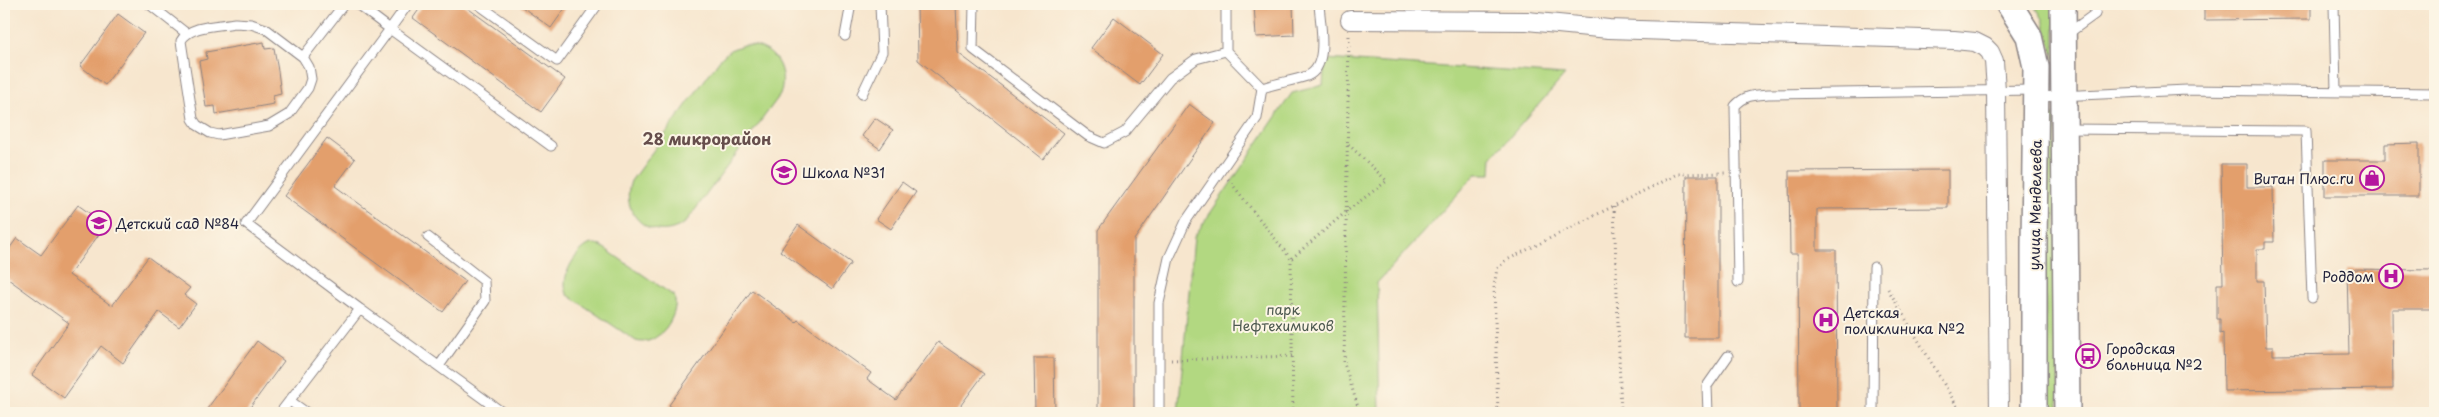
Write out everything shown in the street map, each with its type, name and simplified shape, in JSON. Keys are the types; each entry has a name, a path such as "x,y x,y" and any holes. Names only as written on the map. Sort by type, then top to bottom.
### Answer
{"street":[{"name":"улица Менделеева","path":"2009,4 2029,36 2036,67 2034,413"},
{"name":"улица Менделеева","path":"2063,4 2067,413"},
{"path":"1350,20 1527,21 1610,29 1954,40 1974,42 1985,47 1990,52 1994,61 1996,90 1999,413"}],"lane":[{"path":"149,4 186,33 235,23 251,24 266,29 303,58 311,72 308,88 284,118 269,126 215,134 203,130 193,119 180,45 186,33"},
{"path":"303,58 344,4"},
{"path":"357,4 551,146"},
{"path":"408,4 246,224 503,413"},
{"path":"478,4 558,61 598,4"},
{"path":"846,36 850,10 849,4"},
{"path":"862,94 882,52 880,4"},
{"path":"974,4 973,48 1088,136 1104,143 1125,132 1170,78 1196,59 1226,51"},
{"path":"1226,4 1226,51 1262,88"},
{"path":"1262,88 1308,75 1318,66 1322,50 1319,4"},
{"path":"2064,36 2095,14 2096,4"},
{"path":"2334,4 2336,90"},
{"path":"1159,413 1159,303 1169,258 1186,221 1257,118 1262,88"},
{"path":"1738,282 1735,106 1748,96 1996,90 2063,95 2186,90 2336,90 2435,93"},
{"path":"2064,129 2306,131 2312,298"},
{"path":"428,237 484,281 486,292 486,301 439,366"},
{"path":"1873,413 1874,266"},
{"path":"280,413 320,368 360,309"},
{"path":"1708,413 1707,386 1728,356"},
{"path":"290,401 307,413"}],"path":[{"path":"1350,20 1344,364 1360,413"},
{"path":"1292,259 1347,211 1387,181 1348,143"},
{"path":"1221,170 1292,259 1293,413"},
{"path":"1498,413 1494,286 1497,269 1505,261 1677,174 1735,173"},
{"path":"1614,206 1621,413"},
{"path":"1874,266 1961,413"},
{"path":"1159,360 1292,356"}],"green space":[{"path":"2034,4 2055,4 2055,60 2043,19"},
{"path":"743,45 753,45 762,48 776,59 782,76 780,95 686,222 674,228 663,230 652,229 642,224 630,206 628,194 631,181 720,59 730,50"},
{"name":"парк Нефтехимиков","path":"1325,59 1565,75 1492,157 1491,174 1476,174 1377,283 1380,413 1178,413 1194,237 1292,93 1323,85"},
{"path":"2055,115 2059,413 2046,413 2043,116"},
{"path":"591,244 601,246 674,296 674,312 671,320 666,328 652,340 636,341 568,295 565,289 565,282 570,266 579,252"}],"building":[{"path":"423,4 462,4 565,79 541,112 413,18"},
{"path":"518,4 568,4 551,28"},
{"path":"917,4 956,4 958,53 1064,133 1043,159 918,60"},
{"path":"1254,4 1293,4 1294,35 1256,37"},
{"path":"2204,4 2311,4 2311,19 2204,20"},
{"path":"118,14 144,33 105,85 80,66"},
{"path":"1114,17 1163,54 1140,85 1091,48"},
{"path":"264,42 265,49 274,48 278,71 281,94 273,96 274,104 216,114 215,106 206,107 199,61 207,59 206,52"},
{"path":"1189,104 1215,123 1134,240 1134,413 1098,413 1098,230"},
{"path":"875,118 893,130 880,149 862,136"},
{"path":"327,138 355,159 335,186 465,281 443,312 284,196"},
{"name":"Витан Плюс.ru","path":"2419,143 2419,196 2325,196 2325,160 2385,160 2385,144"},
{"name":"Роддом","path":"2221,164 2247,164 2247,187 2273,187 2274,242 2265,242 2265,249 2257,249 2257,281 2264,281 2266,347 2273,347 2273,355 2349,354 2347,269 2435,270 2435,309 2392,309 2393,389 2224,391 2223,333 2220,334 2220,319 2217,319 2217,284 2223,284"},
{"path":"1948,170 1948,208 1817,209 1817,250 1836,250 1837,413 1799,413 1798,254 1790,254 1789,171"},
{"path":"1686,176 1718,176 1718,338 1685,338"},
{"path":"902,182 916,192 891,229 876,219"},
{"path":"78,205 106,225 69,275 112,306 148,257 190,288 184,295 196,304 179,327 159,312 123,363 101,346 64,398 32,375 69,323 4,276 4,256 17,238 41,255"},
{"path":"798,225 851,263 832,289 780,251"},
{"path":"752,290 796,322 798,320 871,373 867,379 896,400 938,342 984,374 955,413 680,413 669,405"},
{"path":"257,341 284,361 246,413 204,413"},
{"path":"1034,358 1054,358 1055,413 1035,413"}],"place":[{"name":"Школа №31","path":"784,172"},
{"name":"Витан Плюс.ru","path":"2372,178"},
{"name":"Детский сад №84","path":"99,223"},
{"name":"Роддом","path":"2391,276"},
{"name":"Детская поликлиника №2","path":"1826,320"},
{"name":"Городская больница №2","path":"2088,356"}],"district":[{"name":"28 микрорайон","path":"707,138"}]}
